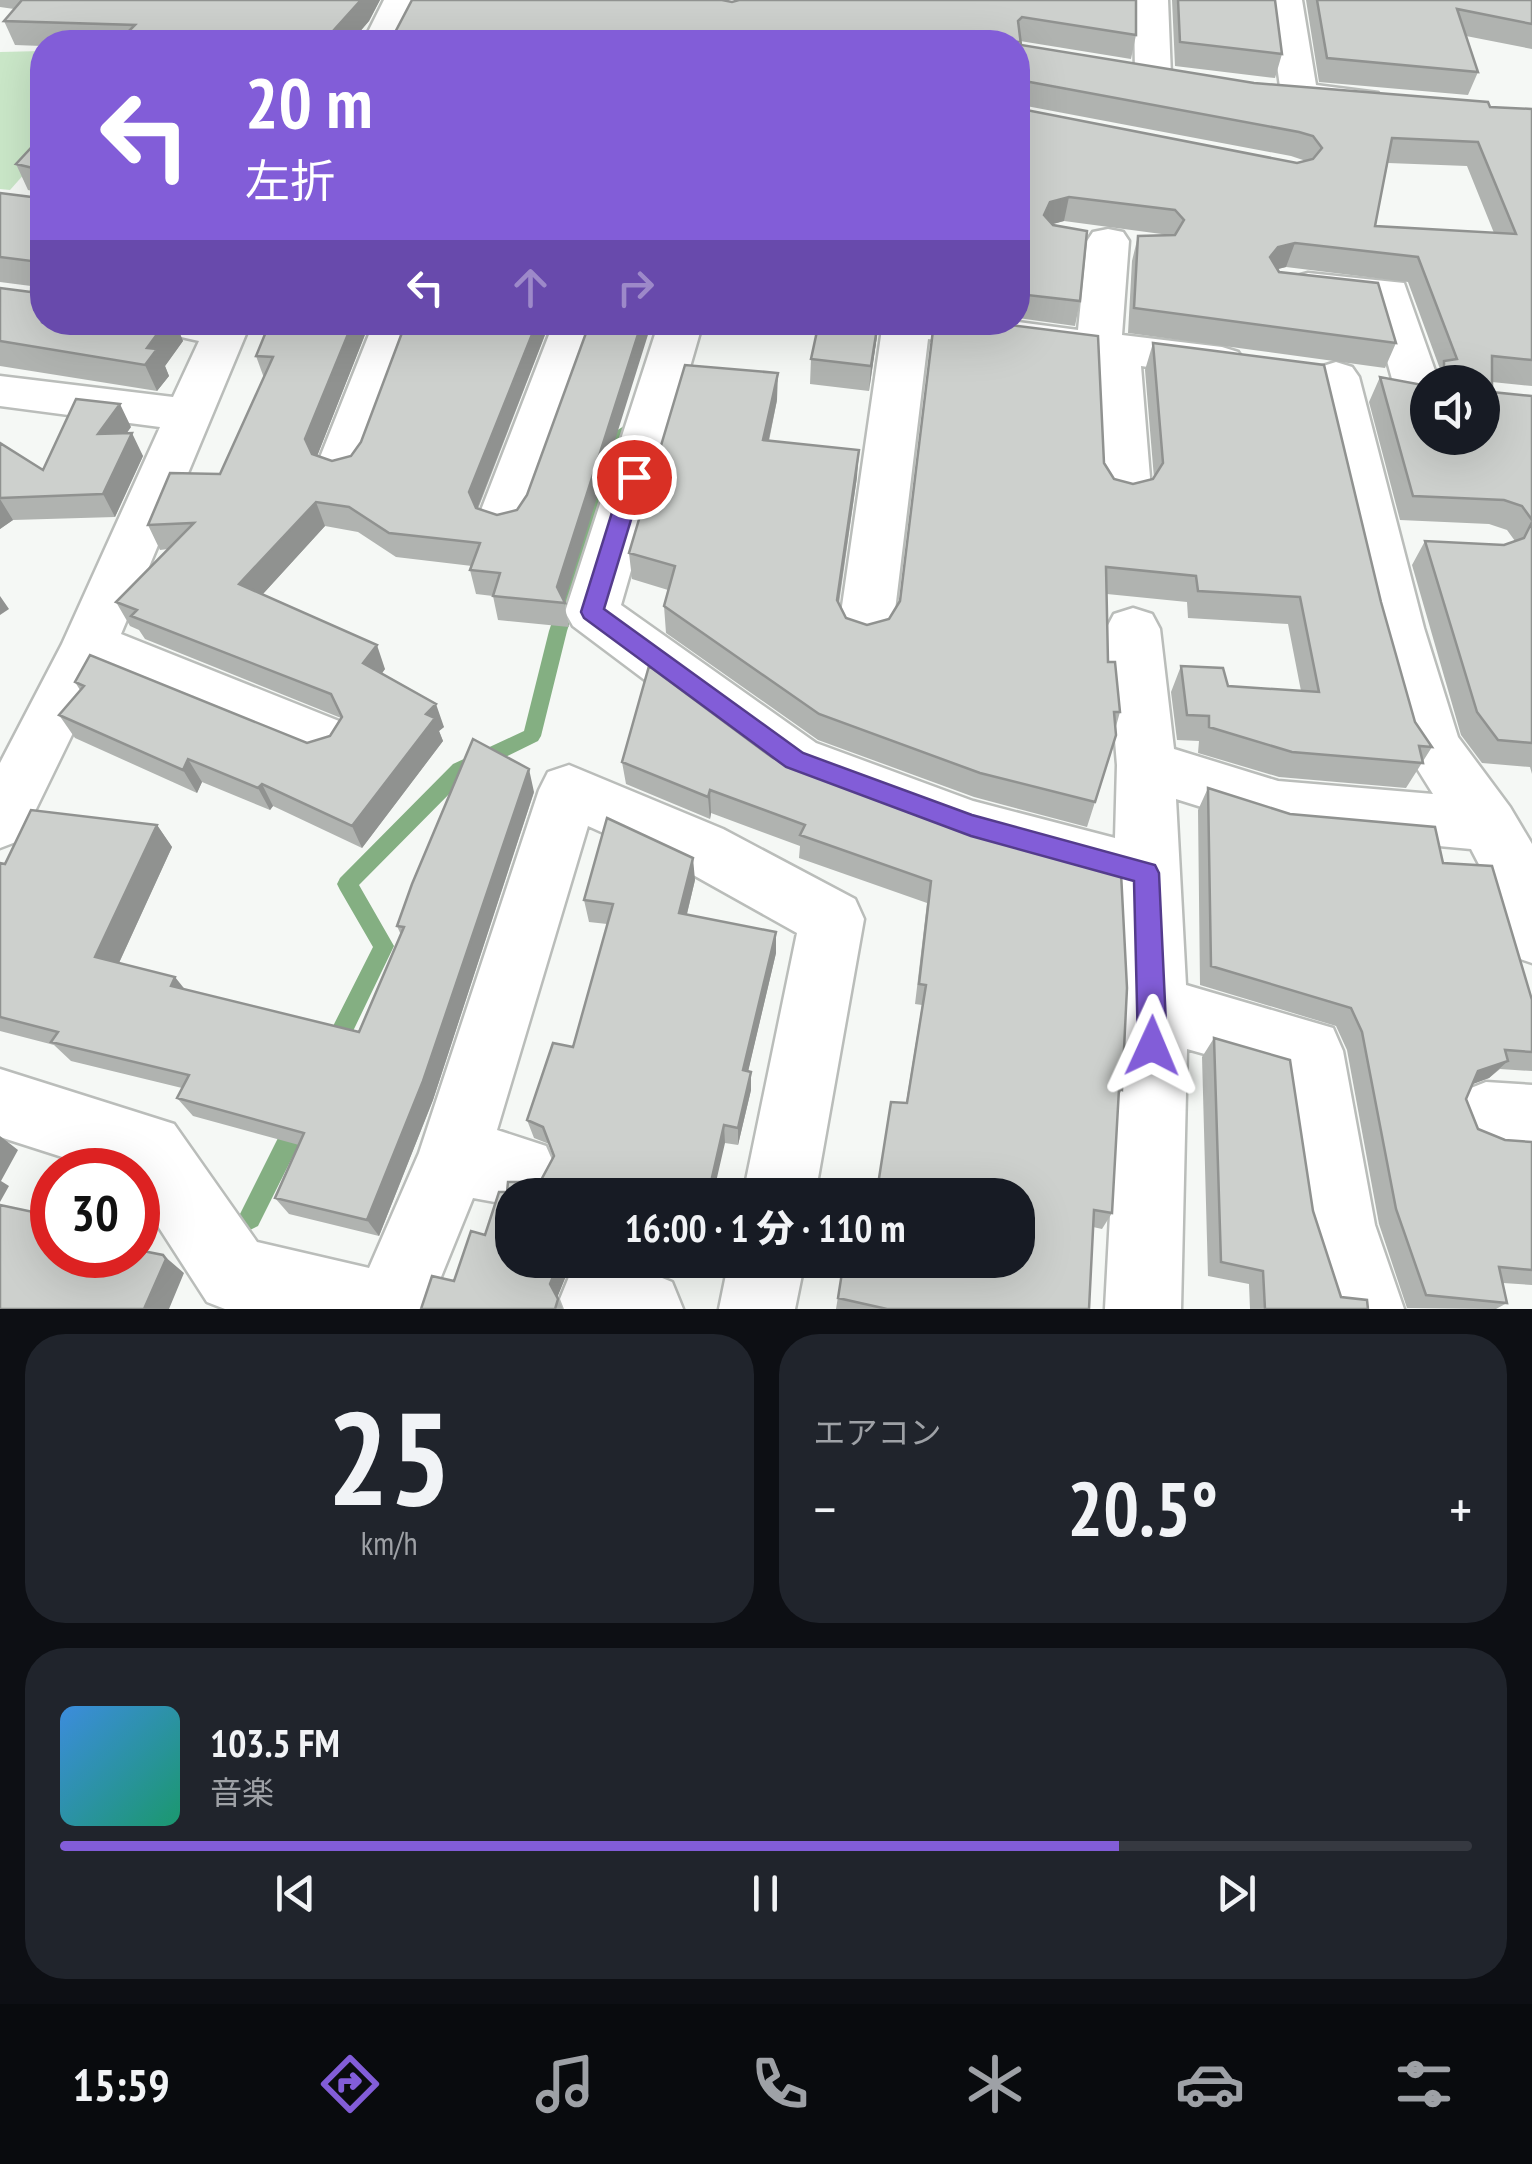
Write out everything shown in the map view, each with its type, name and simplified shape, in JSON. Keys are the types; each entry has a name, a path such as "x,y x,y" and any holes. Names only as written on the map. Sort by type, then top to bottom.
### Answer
{"street":[{"path":"386,30 401,0"},
{"path":"1151,0 1137,74 1191,82"},
{"path":"1285,0 1282,93 1398,104"},
{"path":"1064,237 1153,247"},
{"path":"1108,242 1108,347 1126,490"},
{"path":"1286,284 1389,292 1414,365"},
{"path":"0,822 89,644 224,335"},
{"path":"341,465 386,404 394,335"},
{"path":"503,518 523,412 568,335"},
{"path":"677,335 592,612 795,760 971,826 1146,873"},
{"path":"866,627 904,335"},
{"path":"1007,335 1299,372 1410,391"},
{"path":"1299,372 1374,541 1432,746 1489,825 1514,870 1532,934"},
{"path":"0,391 189,415"},
{"path":"1374,541 1431,544"},
{"path":"1133,629 1146,765 1146,873 1154,1008 1143,1309"},
{"path":"89,644 319,738"},
{"path":"1146,765 1278,806 1489,825"},
{"path":"390,1309 453,1158 569,790 700,848 832,919 782,1178"},
{"path":"1154,1008 1310,1051 1338,1226 1366,1309"},
{"path":"0,1102 149,1150 234,1275 381,1309"},
{"path":"453,1158 521,1172"},
{"path":"758,1309 764,1278"}],"green space":[{"path":"30,51 30,168 10,190 0,189 0,52"}],"building":[{"path":"22,0 361,0 334,30 130,30 135,25 4,21"},
{"path":"412,0 1136,0 1136,35 1022,17 1018,21 1019,30 396,30"},
{"path":"1178,0 1275,0 1282,54 1180,42"},
{"path":"1317,0 1532,0 1532,24 1457,9 1478,72 1327,58"},
{"path":"1030,46 1254,83 1532,109 1532,360 1492,356 1492,365 1444,365 1444,361 1457,359 1418,257 1295,243 1278,247 1270,257 1279,272 1378,283 1396,343 1134,308 1138,236 1175,235 1184,220 1175,210 1069,197 1050,202 1044,215 1053,225 1087,231 1080,301 1030,295 1030,111 1297,163 1313,159 1322,148 1313,136 1299,132 1030,82","holes":["1392,138 1478,142 1516,234 1375,226"]},
{"path":"30,149 30,167 16,164"},
{"path":"0,193 30,197 30,261 0,257"},
{"path":"0,288 30,292 30,335 156,335 147,348 157,349 145,365 0,341"},
{"path":"1030,327 1098,336 1104,463 1114,479 1133,484 1153,479 1163,463 1153,343 1324,365 1381,602 1415,722 1432,747 1419,746 1423,763 1292,752 1209,727 1209,716 1187,715 1181,666 1223,668 1228,686 1319,692 1300,597 1198,591 1196,576 1106,567 1108,662 1115,662 1120,712 1114,712 1116,735 1095,802 980,773 819,714 664,606 675,566 629,553 685,365 778,373 763,440 859,450 837,600 846,618 867,625 889,619 900,601 932,335 1030,335"},
{"path":"265,335 348,335 305,439 312,454 332,461 351,456 361,442 401,335 532,335 469,492 476,508 497,515 517,510 527,495 585,335 638,335 557,587 565,603 493,596 500,573 470,570 480,543 389,533 349,507 316,502 239,584 377,645 363,663 436,704 426,714 435,718 352,826 262,784 258,788 188,759 183,770 59,715 84,686 75,682 90,655 307,743 330,736 342,717 331,694 131,616 137,610 116,602 194,523 148,525 170,473 220,474 273,357 256,356"},
{"path":"816,335 876,335 871,366 811,359"},
{"path":"1380,377 1410,383 1410,455 1500,455 1500,393 1532,396 1532,520 1522,506 1504,500 1413,496"},
{"path":"76,399 120,404 98,434 132,433 103,494 0,498 0,443 43,470"},
{"path":"1532,522 1532,743 1498,740 1477,712 1425,541 1504,545 1524,538"},
{"path":"649,666 773,758 975,834 1121,873 1127,988 1122,1090 1119,1089 1112,1213 1094,1210 1089,1309 887,1309 838,1298 841,1278 1035,1278 1035,1178 879,1178 891,1102 907,1103 926,985 919,984 931,881 800,835 805,825 710,790 708,797 622,762"},
{"path":"473,739 529,769 423,1081 367,1220 275,1198 304,1133 177,1098 189,1075 51,1042 58,1032 0,1017 0,863 5,864 31,810 157,825 95,957 175,977 171,986 359,1032 404,927 397,926 412,884"},
{"path":"1208,788 1290,814 1435,827 1443,863 1492,866 1532,1000 1532,1052 1505,1050 1508,1061 1478,1071 1466,1099 1478,1129 1505,1140 1532,1142 1532,1270 1499,1267 1507,1303 1426,1295 1396,1209 1362,1032 1351,1008 1211,966"},
{"path":"607,818 693,858 679,913 776,932 743,1070 751,1072 738,1128 724,1125 712,1178 542,1178 554,1156 543,1127 527,1120 553,1043 573,1047 613,904 584,900"},
{"path":"1214,1038 1290,1060 1313,1211 1341,1297 1367,1300 1368,1309 1265,1309 1263,1271 1221,1262"},
{"path":"495,1204 495,1278 552,1278 550,1284 558,1299 555,1309 421,1309 432,1276 454,1281 471,1231 485,1235"},
{"path":"0,1205 30,1211 30,1278 158,1278 144,1309 0,1309"}],"waterway":[{"path":"334,1047 384,946 347,884 460,770 532,736 558,631 624,431"},
{"path":"250,1218 297,1124"}],"route":[{"path":"634,477 592,612 795,760 971,826 1146,873 1154,1008 1152,1046"}]}
